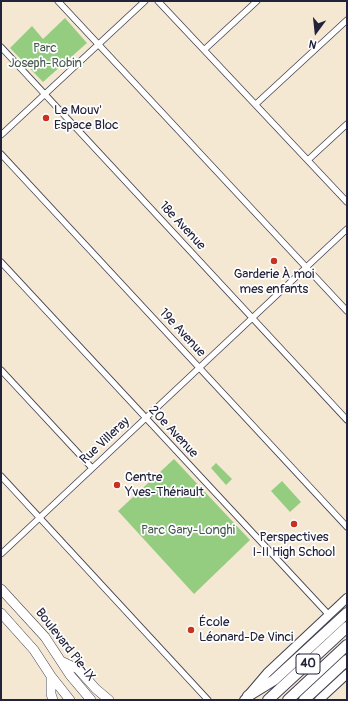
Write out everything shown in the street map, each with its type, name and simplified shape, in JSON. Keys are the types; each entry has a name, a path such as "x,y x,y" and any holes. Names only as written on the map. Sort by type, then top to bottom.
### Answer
{"highway":[{"path":"246,698 274,680 347,613"},
{"name":"40","path":"268,700 347,627"},
{"name":"40","path":"288,700 347,646"},
{"path":"304,700 347,660"}],"main road":[{"name":"Boulevard Pie-IX","path":"1,589 45,637 75,681 91,700"},
{"path":"246,698 267,673 347,598"},
{"path":"1,613 34,650 51,676 70,700"},
{"path":"60,660 78,669 96,689 109,700"},
{"path":"319,700 347,674"},
{"path":"51,676 51,694 54,700"}],"street":[{"path":"58,1 347,310"},
{"path":"1,135 145,1"},
{"path":"158,1 347,202"},
{"path":"204,50 257,1"},
{"path":"256,104 347,20"},
{"name":"18e Avenue","path":"1,47 347,420"},
{"path":"308,160 347,124"},
{"name":"19e Avenue","path":"1,154 347,527"},
{"name":"Rue Villeray","path":"1,554 347,229"},
{"name":"20e Avenue","path":"1,262 329,616"},
{"path":"1,370 92,468"},
{"path":"1,476 208,700"}],"green space":[{"name":"Parc Joseph-Robin","path":"65,18 87,43 43,82 10,48 32,26 43,39"},
{"name":"Parc Gary-Longhi","path":"174,459 250,540 194,594 118,511"},
{"path":"216,463 232,479 226,485 211,468"},
{"path":"282,481 301,502 290,512 271,491"}],"place":[{"name":"Le Mouv' Espace Bloc","path":"46,118"},
{"name":"Garderie À moi mes enfants","path":"274,261"},
{"name":"Centre Yves-Thériault","path":"117,485"},
{"name":"Perspectives I-II High School","path":"294,524"},
{"name":"École Léonard-De Vinci","path":"191,630"}]}
